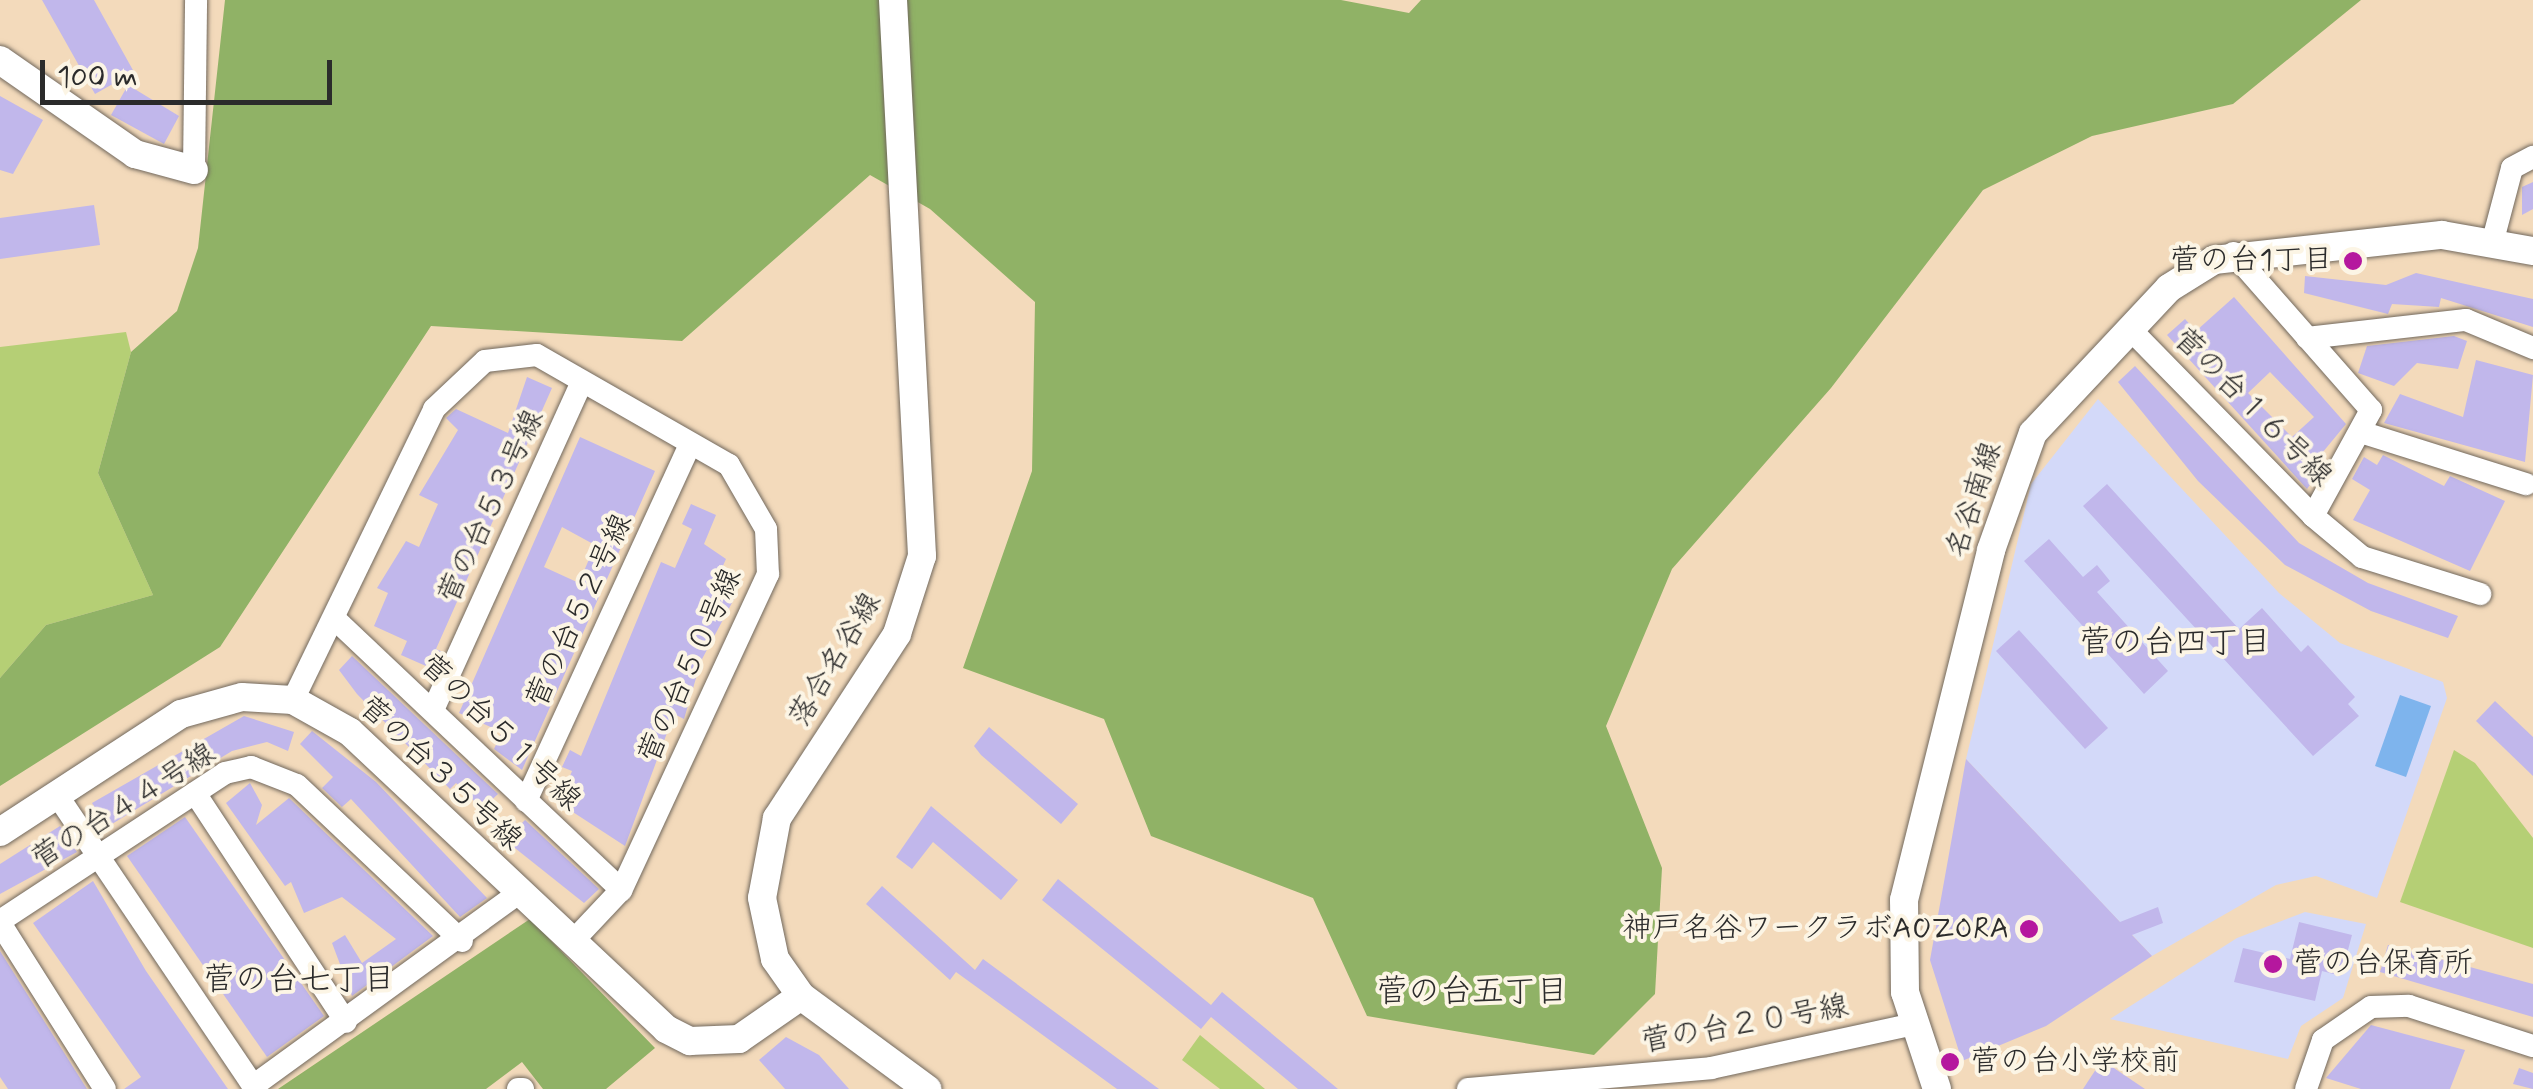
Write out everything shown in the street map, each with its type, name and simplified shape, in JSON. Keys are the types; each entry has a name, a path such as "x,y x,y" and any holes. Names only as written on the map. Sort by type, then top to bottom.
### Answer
{"street":[{"path":"0,60 135,154 194,170 196,0"},
{"name":"落合名谷線","path":"892,0 922,556 897,634 766,847 763,920 801,996 927,1089"},
{"path":"2492,240 2512,168 2533,157"},
{"name":"名谷南線","path":"1937,1089 1915,1024 1900,944 1904,900 2014,474 2032,433 2169,288 2233,253 2398,237 2492,240 2533,251"},
{"name":"菅の台１６号線","path":"2130,328 2313,516 2364,433 2371,410 2233,253"},
{"path":"2307,338 2466,320 2533,348"},
{"name":"菅の台５０号線","path":"293,700 337,621 434,409 468,373 508,352 537,355 689,446 730,465 750,492 766,529 768,574 622,890 573,942"},
{"name":"菅の台５３号線","path":"433,710 581,384"},
{"path":"2364,433 2526,484"},
{"name":"菅の台５２号線","path":"526,800 689,446"},
{"path":"2313,516 2362,557 2480,594"},
{"name":"菅の台５１号線","path":"337,621 622,890"},
{"name":"菅の台３５号線","path":"0,832 192,710 242,697 293,700 350,732 573,942 690,1041 740,1039 801,996"},
{"name":"菅の台４４号線","path":"0,922 226,773 276,773 462,941"},
{"path":"195,793 346,1022"},
{"path":"58,795 253,1086 462,941 520,892"},
{"path":"0,922 105,1089"},
{"path":"2306,1089 2323,1040 2371,1007 2409,1006 2533,1046"},
{"name":"菅の台２０号線","path":"1468,1089 1711,1068 1915,1024"}],"shaded area":[{"path":"2098,399 2279,593 2340,643 2443,682 2447,698 2377,898 2316,876 2276,885 2152,956 1966,759 2031,484"},
{"name":"菅の台保育所","path":"2305,912 2366,924 2343,998 2301,1026 2288,1059 2110,1019 2237,938"}],"green space":[{"path":"225,0 1341,0 1409,13 1421,0 2361,0 2233,104 2092,136 1983,190 1831,388 1672,569 1606,726 1662,868 1655,994 1594,1055 1367,1016 1313,898 1151,836 1104,719 963,668 1032,471 1035,302 930,209 870,175 682,341 431,326 220,647 0,786 0,678 46,625 153,595 98,473 131,352 177,311 198,248"},
{"path":"126,332 131,352 98,473 153,595 46,625 0,678 0,347"},
{"path":"2454,750 2475,763 2533,838 2533,948 2400,902"},
{"path":"530,919 655,1048 606,1089 543,1089 522,1062 486,1089 278,1089"},
{"path":"1200,1035 1265,1089 1220,1089 1182,1060"}],"water":[{"path":"2400,695 2431,706 2406,777 2375,766"}],"building":[{"path":"42,0 94,0 134,72 95,94"},
{"path":"128,85 179,116 164,144 111,115"},
{"path":"0,96 43,120 13,174 0,170"},
{"path":"2533,182 2533,209 2522,215 2522,187"},
{"path":"94,205 100,245 0,259 0,218"},
{"path":"2416,273 2533,299 2533,327 2441,298 2439,307 2392,304 2388,314 2304,293 2305,276 2386,285"},
{"path":"2234,297 2346,424 2313,464 2320,471 2307,489 2167,335 2185,319 2196,331","holes":["2270,372 2314,417 2292,437 2248,393"]},
{"path":"2454,336 2467,341 2458,369 2417,363 2394,386 2358,373 2367,346"},
{"path":"2476,360 2533,375 2525,462 2384,423 2400,394 2463,417"},
{"path":"2135,366 2299,543 2368,583 2458,616 2448,638 2371,611 2285,565 2198,481 2118,382"},
{"path":"527,377 552,388 436,649 443,652 435,670 401,655 407,641 374,626 388,593 377,588 406,541 419,547 438,504 419,495 458,430 446,418 456,409 508,433"},
{"path":"580,437 655,471 522,770 494,749 502,732 459,713","holes":["562,527 595,545 579,583 544,567"]},
{"path":"2383,455 2444,486 2450,476 2505,501 2470,571 2353,520 2370,490 2352,479 2364,457 2377,465"},
{"path":"2107,484 2239,629 2262,608 2301,652 2308,645 2355,697 2348,704 2359,716 2313,756 2083,506"},
{"path":"691,504 716,515 704,544 726,559 712,590 734,599 701,661 684,719 674,714 625,846 559,803 572,771 562,767 570,750 581,756 661,562 675,568 692,529 682,524"},
{"path":"2049,539 2083,577 2097,565 2110,581 2097,592 2168,671 2144,694 2024,561"},
{"path":"2019,630 2108,728 2085,749 1996,651"},
{"path":"352,656 498,794 482,809 456,783 450,789 357,694 339,670"},
{"path":"2495,701 2533,737 2533,776 2476,721"},
{"path":"244,716 294,732 288,751 267,742 232,751 107,827 92,803"},
{"path":"989,727 1078,804 1061,824 974,746"},
{"path":"312,731 376,782 487,898 460,917 351,799 342,807 322,788 333,777 300,744"},
{"name":"神戸名谷ワークラボAOZORA","path":"1966,759 2120,922 2158,907 2163,923 2132,935 2152,956 2046,1026 1962,1061 1930,960"},
{"path":"250,783 262,805 256,825 289,798 433,936 352,996 332,943 345,935 362,963 396,939 342,897 304,913 291,882 285,886 226,803"},
{"path":"931,806 1018,880 1001,900 933,842 912,869 896,857"},
{"path":"185,817 324,1016 267,1057 127,856"},
{"path":"525,820 599,889 584,903 505,840"},
{"path":"60,826 77,852 0,894 0,864"},
{"path":"1058,879 1211,1005 1222,992 1338,1089 1298,1089 1211,1017 1201,1029 1042,900"},
{"path":"93,881 146,971 228,1089 124,1089 141,1077 33,923"},
{"path":"882,886 975,970 983,959 1159,1089 1117,1089 956,972 950,980 866,904"},
{"path":"2299,922 2352,935 2341,976 2322,971 2315,1001 2234,982 2243,948 2290,959"},
{"path":"2388,945 2533,984 2533,1017 2380,972"},
{"path":"0,951 87,1089 8,1089 0,1077"},
{"path":"2371,1025 2465,1050 2450,1089 2361,1089 2326,1078"},
{"path":"786,1037 819,1055 849,1089 785,1089 759,1060"},
{"path":"2102,1060 2145,1089 2083,1089"},
{"path":"2519,1068 2533,1073 2533,1089 2513,1084"}],"place":[{"name":"菅の台1丁目","path":"2353,261"},
{"name":"神戸名谷ワークラボAOZORA","path":"2029,929"},
{"name":"菅の台保育所","path":"2273,964"},
{"name":"菅の台小学校前","path":"1950,1062"}],"district":[{"name":"菅の台四丁目","path":"2175,643"},
{"name":"菅の台七丁目","path":"299,980"},
{"name":"菅の台五丁目","path":"1472,992"}]}
